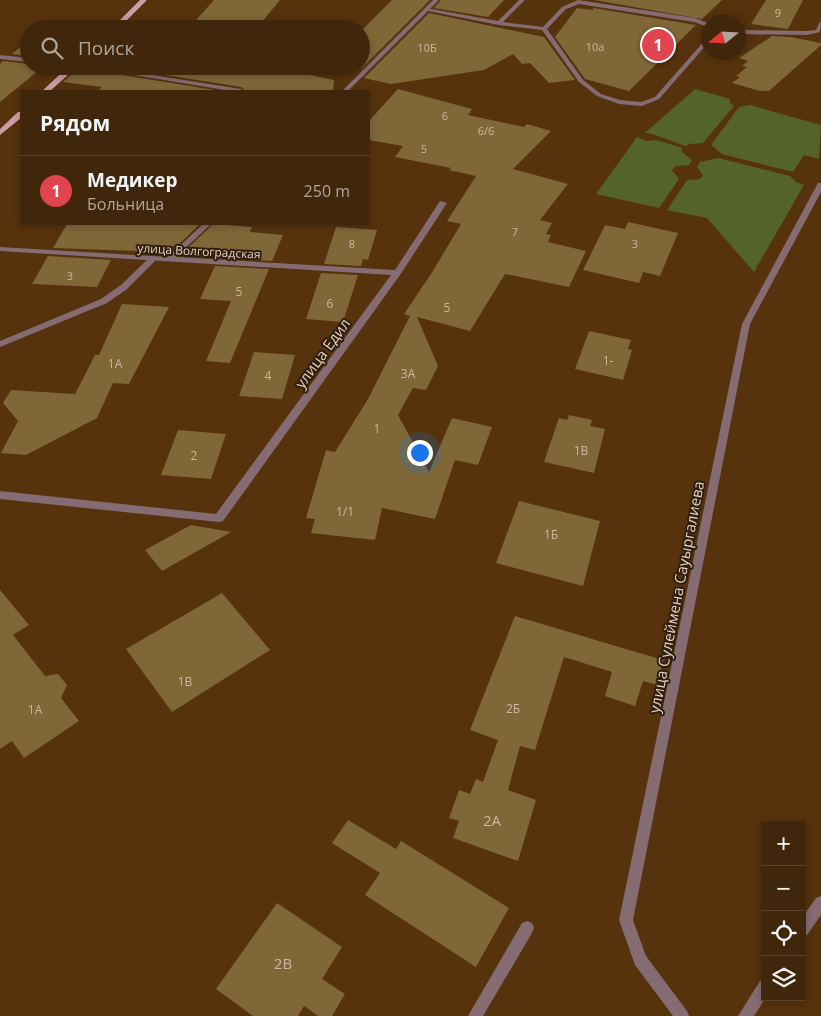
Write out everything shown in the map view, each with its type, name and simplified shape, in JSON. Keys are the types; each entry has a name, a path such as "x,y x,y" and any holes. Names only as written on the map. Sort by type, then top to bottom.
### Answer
{"main road":[{"path":"123,20 144,0"},
{"path":"47,90 64,75"},
{"path":"0,133 20,115"}],"street":[{"path":"370,66 436,0"},
{"path":"499,23 522,0"},
{"path":"544,30 564,8 578,2 701,22"},
{"path":"426,10 544,30 581,81 606,97 619,102 642,104 657,98 701,48"},
{"path":"746,32 819,32 821,24"},
{"path":"0,57 20,59"},
{"path":"139,75 235,90"},
{"path":"346,90 361,75"},
{"name":"улица Сулеймена Сауыргалиева","path":"682,1016 640,960 626,920 746,324 821,185"},
{"name":"улица Едил","path":"0,495 219,518 398,273 443,203"},
{"path":"169,260 206,225"},
{"name":"улица Волгоградская","path":"0,249 398,273"},
{"path":"0,344 104,301 124,287 153,259"},
{"path":"806,924 821,903"},
{"path":"475,1016 527,928"},
{"path":"745,1016 761,992"}],"green space":[{"path":"695,89 730,99 730,103 734,106 703,143 686,146 645,133"},
{"path":"750,105 821,125 819,159 804,155 793,172 722,154 711,145 739,107"},
{"path":"637,137 646,141 656,140 683,148 681,151 692,160 689,165 676,166 672,170 679,179 659,208 596,194"},
{"path":"718,158 790,176 796,182 804,185 754,272 707,218 667,210 687,180 700,179 703,175 697,167 700,162"}],"building":[{"path":"214,0 280,0 263,20 196,20"},
{"path":"392,0 430,0 370,60 370,22"},
{"path":"441,0 504,0 488,17 434,8"},
{"path":"594,0 722,0 706,15 701,15 701,19"},
{"path":"766,0 803,0 788,29 751,24"},
{"path":"577,8 593,10 593,8 696,25 629,91 585,79 555,37"},
{"path":"429,13 544,37 575,80 549,83 530,63 522,64 513,54 484,70 391,84 364,78 370,75 370,72"},
{"path":"772,36 790,37 821,43 769,91 760,91 732,83 740,77 736,76 747,67 742,66 748,61 745,60 746,53"},
{"path":"20,47 20,55 12,54"},
{"path":"3,61 20,63 20,75 33,75 0,102 0,64"},
{"path":"71,75 122,75 215,90 99,90 102,87 63,82"},
{"path":"166,75 309,75 334,80 333,90 245,90 241,87"},
{"path":"398,89 472,109 468,115 524,127 527,124 551,131 513,169 568,184 540,220 552,223 546,234 551,235 548,242 586,251 569,287 505,274 470,331 417,317 438,366 426,390 413,388 398,415 429,472 452,418 492,427 478,465 455,460 435,519 382,508 375,540 311,533 315,519 306,518 326,450 335,452 368,399 410,316 404,314 461,224 447,221 476,176 449,170 451,168 395,157 403,146 370,140 370,120"},
{"path":"628,222 678,233 660,276 643,272 639,283 583,270 605,225 625,229"},
{"path":"66,225 199,225 177,246 171,246 168,252 53,248"},
{"path":"212,225 252,227 250,232 283,235 272,261 218,258 221,250 189,247"},
{"path":"336,227 377,230 368,260 363,259 361,266 324,264"},
{"path":"48,256 111,260 97,287 32,284"},
{"path":"215,266 269,269 230,363 206,361 231,301 200,299"},
{"path":"321,273 358,275 343,322 306,319"},
{"path":"122,304 169,307 129,384 113,383 97,418 26,455 1,453 18,421 3,403 11,390 75,394 95,355 99,355"},
{"path":"589,331 631,340 628,349 632,350 623,380 575,369"},
{"path":"254,352 295,355 282,399 239,396"},
{"path":"569,415 592,420 590,426 605,429 594,473 544,462 559,418 567,420"},
{"path":"178,430 226,434 211,479 161,475"},
{"path":"519,501 600,521 583,586 496,563"},
{"path":"191,525 231,532 162,571 145,550"},
{"path":"0,590 29,625 13,635 45,676 58,674 67,685 61,698 79,721 24,758 12,741 0,749"},
{"path":"222,593 270,650 172,712 126,649"},
{"path":"515,616 663,660 657,685 643,681 635,706 605,696 612,672 564,657 535,750 520,746 508,790 536,800 518,861 453,838 459,821 449,818 459,790 470,794 476,779 483,782 498,740 470,730"},
{"path":"348,820 396,849 401,841 509,908 476,967 365,895 380,873 332,843"},
{"path":"277,903 342,947 322,979 345,994 332,1016 318,1016 304,1006 298,1016 253,1016 216,989"}],"place":[{"name":"Медикер","path":"658,45"}]}
